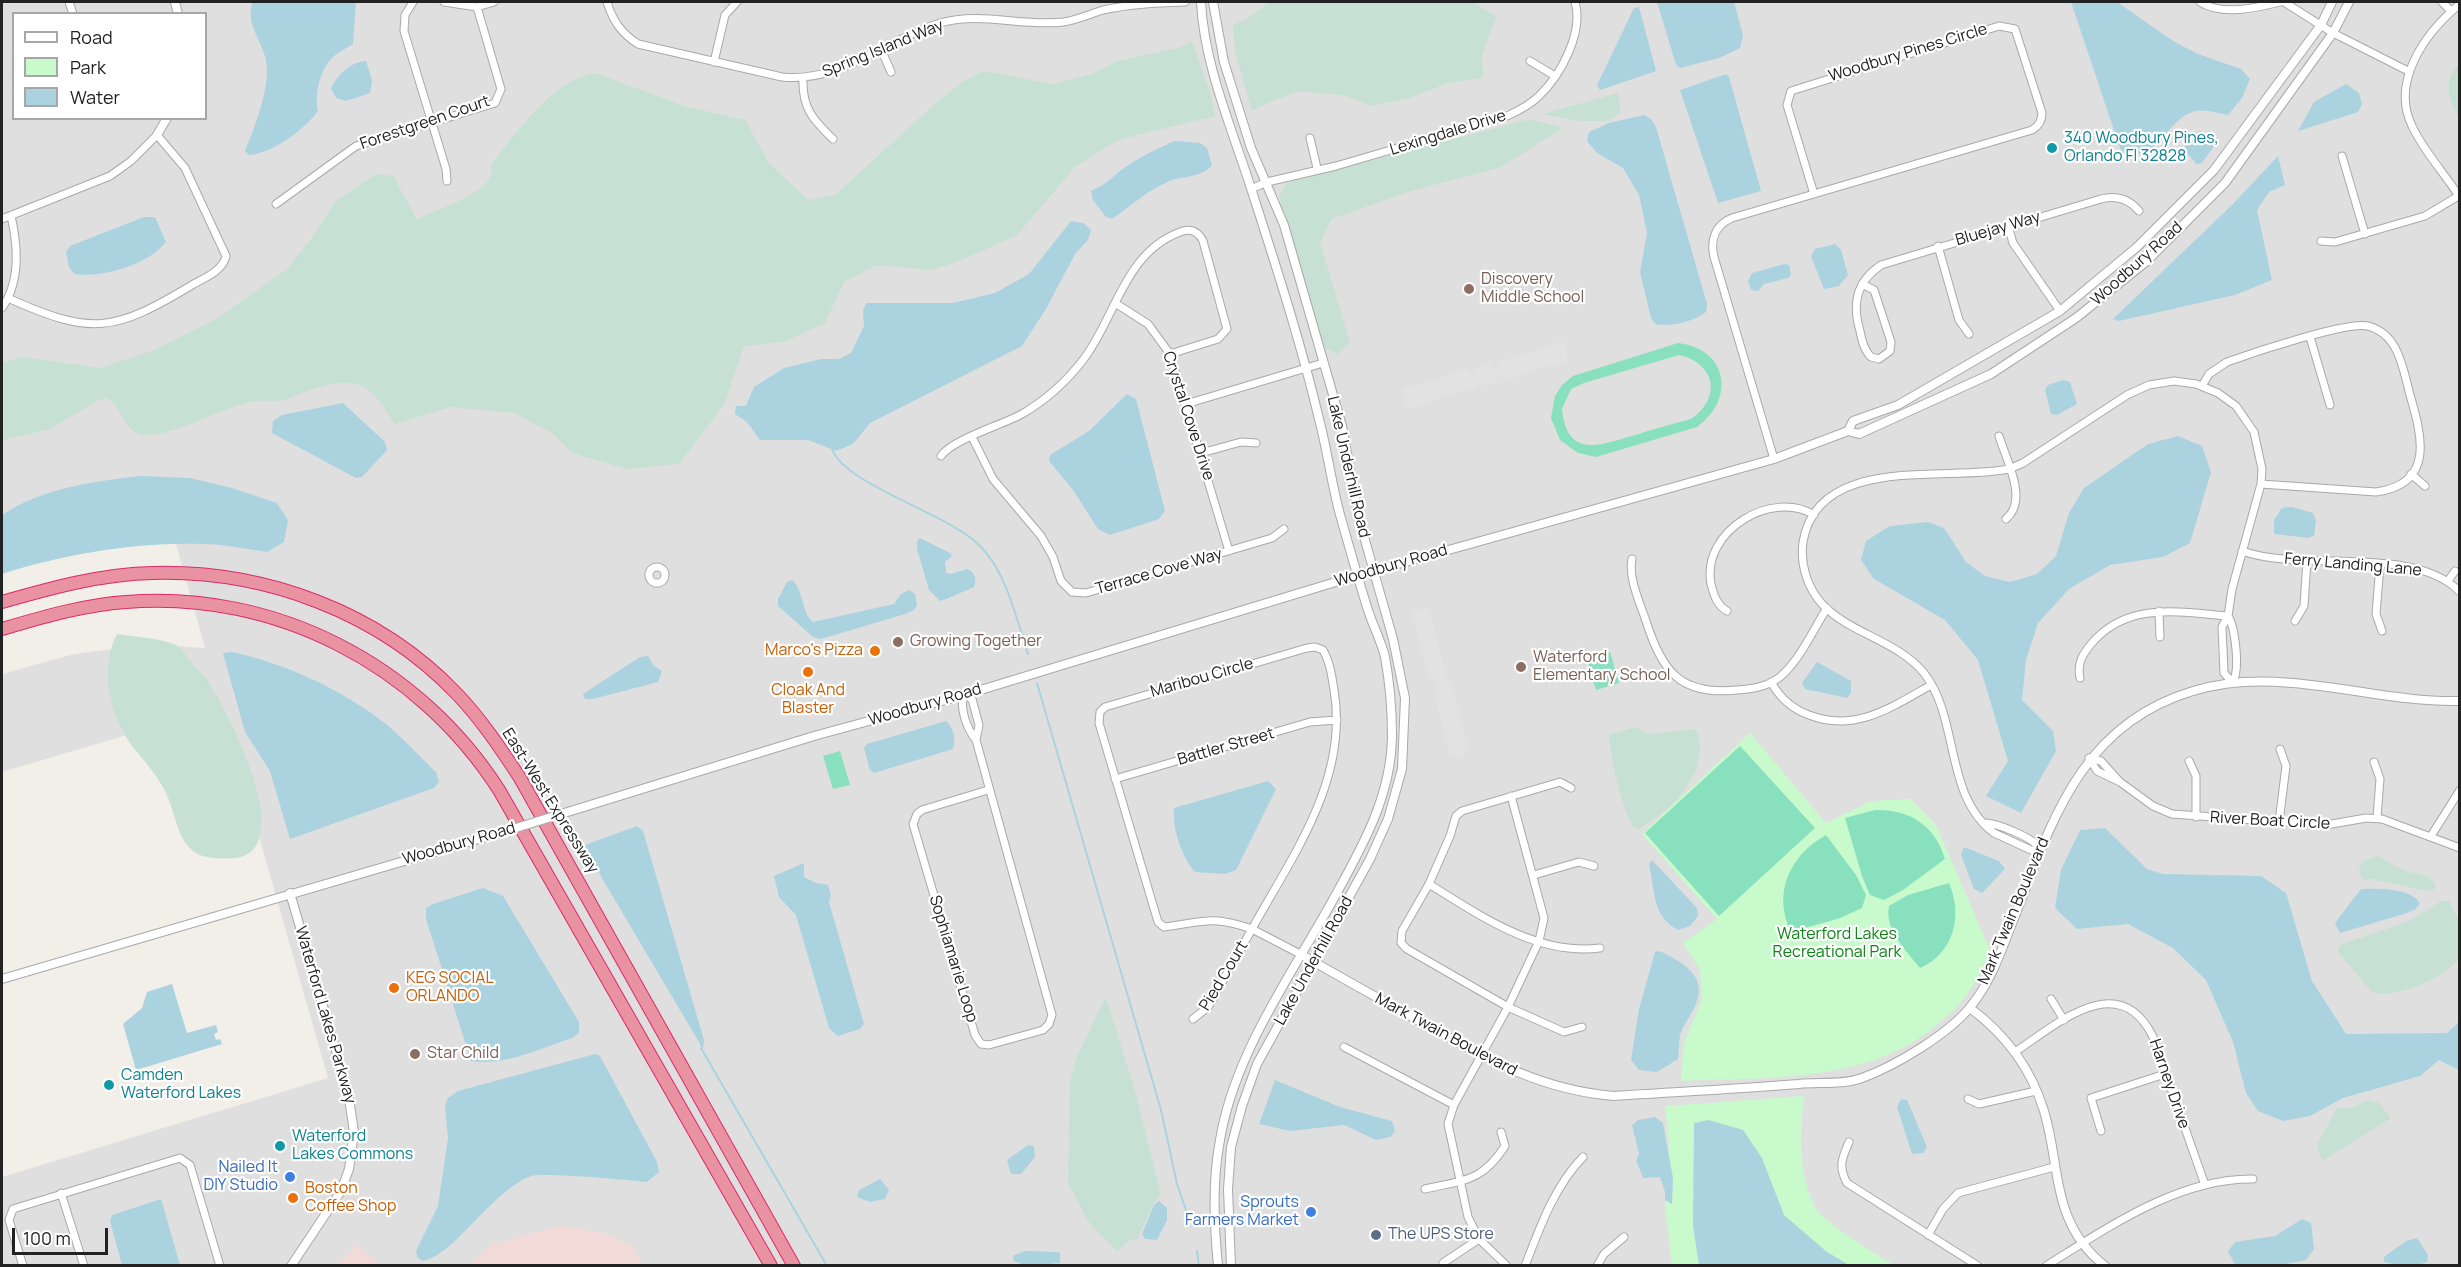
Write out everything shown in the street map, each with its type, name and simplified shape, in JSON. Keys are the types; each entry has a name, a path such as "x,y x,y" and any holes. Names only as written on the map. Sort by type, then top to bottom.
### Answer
{"highway":[{"name":"East-West Expressway","path":"2,602 74,583 114,576 153,573 218,575 296,592 337,609 375,629 431,669 463,701 520,778 794,1266"},
{"path":"2,629 71,610 111,603 152,600 218,605 263,615 318,634 359,655 407,687 449,726 492,780 771,1266"}],"street":[{"path":"413,2 405,15 405,32 446,169 447,181"},
{"path":"444,2 477,7 494,2"},
{"name":"Spring Island Way","path":"607,2 614,22 624,35 638,44 782,77 803,79 825,74 940,23 979,16 1037,23 1065,22 1104,10 1185,2"},
{"path":"714,62 725,15 737,2"},
{"name":"Lake Underhill Road","path":"1201,2 1211,60 1319,418 1338,508 1386,661 1391,695 1390,766 1378,808 1364,843 1244,1062 1229,1104 1219,1144 1215,1187 1214,1230 1218,1266"},
{"name":"Lake Underhill Road","path":"1213,2 1224,62 1251,148 1284,225 1342,426 1359,519 1395,646 1405,699 1402,769 1388,819 1370,859 1257,1064 1242,1106 1231,1147 1228,1189 1231,1266"},
{"name":"Lexingdale Drive","path":"1251,189 1267,182 1317,168 1336,166 1507,116 1539,96 1555,76 1574,36 1578,13 1575,2"},
{"path":"2200,2 2208,7 2224,10 2282,2 2333,33 2408,71"},
{"name":"Woodbury Road","path":"1848,431 1853,421 1898,405 2060,311 2137,247 2214,170 2321,25 2332,2"},
{"name":"Woodbury Road","path":"2,979 503,832 814,736 964,695 1358,575 1774,459 1848,431 1859,434 1991,374 2076,318 2147,261 2224,183 2333,33 2349,2"},
{"path":"2442,2 2451,11"},
{"path":"2321,241 2335,242 2425,216 2459,196 2411,125 2406,105 2408,71 2421,48 2451,11 2460,4"},
{"name":"Forestgreen Court","path":"276,204 352,148 495,103 501,89 477,7"},
{"name":"Woodbury Pines Circle","path":"1774,459 1714,258 1712,240 1716,231 1728,220 2036,128 2041,121 2042,113 2015,29 1999,26 1791,91 1787,105 1814,194"},
{"path":"881,49 891,72"},
{"path":"1530,61 1555,76"},
{"path":"803,79 802,97 810,117 833,140"},
{"path":"2,219 110,176 131,161 157,135 166,120"},
{"path":"8,298 69,322 116,322 150,310 221,267 226,253 188,174 176,154 157,135"},
{"path":"1310,138 1317,168"},
{"path":"2342,156 2365,234"},
{"name":"Bluejay Way","path":"1862,284 1875,268 1887,262 2107,197 2129,201 2139,211"},
{"path":"2,308 8,298 16,269 17,243 11,216"},
{"path":"2008,226 2013,243 2060,311"},
{"path":"941,456 950,448 1031,408 1059,387 1091,348 1132,270 1154,248 1185,231 1199,234 1227,329 1218,339 1170,354"},
{"path":"1938,246 1959,320 1969,334"},
{"path":"1862,284 1874,290 1891,342 1888,354 1879,358 1871,357 1865,351 1855,317 1856,297 1862,284"},
{"name":"Crystal Cove Drive","path":"1115,303 1148,324 1170,354 1229,551"},
{"path":"2202,386 2213,370 2227,362 2357,325 2378,330 2391,341 2399,355 2422,437 2421,456 2412,474 2393,487 2376,492 2261,484"},
{"path":"2310,337 2330,405"},
{"path":"1186,404 1323,363"},
{"path":"2041,850 2035,842 1996,824 1984,823 1974,812 1965,795 1931,685 1919,668 1904,655 1827,608 1813,592 1803,563 1805,535 1814,515 1828,499 1840,490 1873,480 2009,469 2024,463 2142,387 2174,381 2202,386 2231,401 2251,425 2261,454 2261,484 2242,551 2228,616 2222,627 2224,673 2232,682 2237,671 2232,627 2228,616"},
{"path":"1999,436 2017,502 2015,510 2006,519"},
{"name":"Terrace Cove Way","path":"972,437 993,479 1041,536 1053,557 1061,581 1072,592 1086,593 1229,551 1272,538 1284,529"},
{"path":"1201,453 1245,441 1256,443"},
{"path":"2412,474 2425,486"},
{"path":"1727,611 1715,598 1710,573 1713,555 1725,533 1743,520 1783,507 1797,507 1814,515"},
{"name":"Ferry Landing Lane","path":"2242,551 2270,557 2424,570 2448,581 2460,592"},
{"path":"1632,559 1632,574 1655,648 1671,673 1688,685 1711,692 1749,689 1771,682 1789,667 1827,608"},
{"path":"2295,621 2304,606 2307,560"},
{"path":"2379,565 2376,614 2382,631"},
{"path":"2448,581 2455,571"},
{"path":"2080,678 2081,659 2100,635 2124,618 2159,611 2228,616"},
{"path":"2159,611 2160,638"},
{"name":"Maribou Circle","path":"1252,929 1319,806 1332,767 1337,720 1327,658 1319,648 1307,648 1105,707 1099,716 1115,779 1159,925 1164,927 1192,920 1215,920 1252,929 1313,962"},
{"path":"1771,682 1779,696 1799,710 1820,719 1845,722 1879,714 1931,685"},
{"name":"Mark Twain Boulevard","path":"1313,962 1515,1073 1551,1086 1588,1094 1614,1096 1860,1079 1922,1048 1970,1008 1991,975 2055,815 2089,759 2121,727 2147,709 2190,691 2232,682 2276,682 2394,698 2460,701"},
{"name":"Sophiamarie Loop","path":"964,695 972,699 979,725 976,740 988,790 1052,1015 1049,1024 1043,1030 989,1046 981,1044 975,1035 913,824 916,816 922,810 988,790"},
{"name":"Battler Street","path":"1115,779 1310,722 1337,720"},
{"path":"2278,822 2286,766 2280,749"},
{"name":"River Boat Circle","path":"2089,759 2101,761 2120,782 2159,809 2172,814 2332,825 2377,818 2460,848"},
{"path":"2188,761 2196,776 2196,817"},
{"path":"2374,762 2380,779 2377,818"},
{"path":"1571,788 1560,782 1462,811 1456,816 1450,836 1429,884 1402,932 1401,942 1407,949 1508,1007 1564,1032 1582,1027"},
{"path":"2431,836 2460,789"},
{"path":"1507,1266 1479,1239 1468,1217 1448,1124 1454,1106 1508,1007 1539,941 1544,918 1511,796"},
{"path":"1534,875 1579,862 1594,866"},
{"path":"1429,884 1514,933 1581,951 1600,948"},
{"name":"Waterford Lakes Parkway","path":"290,893 343,1071 352,1110 354,1132 351,1161 341,1191 291,1266"},
{"name":"Pied Court","path":"1193,1019 1208,1007 1252,929"},
{"path":"2051,999 2064,1020"},
{"name":"Harney Drive","path":"2015,1052 2064,1020 2096,1004 2124,1007 2149,1028 2205,1185"},
{"path":"1970,1008 1997,1028 2015,1052 2037,1091 2050,1132 2060,1202 2084,1242 2105,1266"},
{"path":"1344,1047 1454,1106"},
{"path":"2101,1131 2091,1098 2165,1074"},
{"path":"1968,1099 1979,1104 2037,1091"},
{"path":"1425,1189 1483,1174 1493,1165 1505,1146 1501,1132"},
{"path":"1849,1142 1841,1160 1842,1174 1847,1183 1978,1266"},
{"path":"1525,1266 1552,1201 1573,1168 1583,1157"},
{"path":"23,1266 9,1220 10,1212 15,1207 178,1158 185,1159 190,1165 220,1266"},
{"path":"1928,1235 1943,1209 1958,1193 2054,1167"},
{"path":"2046,1266 2126,1215 2205,1185 2232,1179 2253,1179"},
{"path":"62,1193 84,1266"},
{"path":"1597,1266 1604,1254 1624,1236"},
{"path":"1443,1263 1479,1239"}],"shaded area":[{"path":"2,2 2459,2 2459,1265 2,1265 2,1177 328,1078 222,707 2,772 2,674 74,654 128,647 162,645 205,648 169,519 2,568"},
{"path":"1564,341 1569,361 1538,369 1536,365 1536,371 1504,380 1501,375 1496,376 1499,381 1481,386 1478,382 1478,387 1444,397 1440,393 1441,398 1408,408 1402,389 1435,379 1439,385 1437,379 1468,369 1471,375 1477,374 1473,370 1491,363 1493,369 1496,368 1498,362 1530,352 1533,358 1533,351"},
{"path":"1423,609 1429,610 1443,663 1440,666 1445,665 1449,683 1445,685 1451,685 1457,705 1452,708 1458,708 1469,748 1464,751 1465,756 1458,758 1457,755 1451,756 1435,699 1440,697 1436,682 1433,677 1430,678 1411,613"},
{"path":"558,1226 605,1233 632,1246 643,1265 469,1265 491,1245"},
{"path":"357,1244 380,1265 337,1265"}],"green space":[{"path":"1270,2 1473,2 1496,17 1482,56 1483,78 1448,83 1410,98 1371,106 1346,96 1300,91 1252,111 1235,51 1233,25 1248,18"},
{"path":"1192,41 1211,96 1215,116 1118,140 1075,167 1017,235 960,261 931,270 876,265 844,282 825,323 784,342 744,346 724,405 679,464 627,469 572,453 552,433 513,413 451,407 395,424 382,404 364,387 342,383 282,400 247,402 175,430 150,435 140,434 129,427 116,406 107,398 96,401 51,429 2,440 2,363 22,357 101,368 152,351 218,318 287,269 312,238 336,201 376,174 393,176 417,219 444,208 481,188 490,176 491,164 537,109 550,96 580,78 596,73 684,106 745,120 769,163 808,200 835,195 938,101 964,81 984,71 1053,84 1092,74 1117,61 1178,48"},
{"path":"2459,64 2459,118 2452,104 2449,84"},
{"path":"1618,93 1621,112 1609,121 1580,121 1542,114"},
{"path":"1530,119 1563,128 1501,167 1408,192 1332,219 1320,242 1350,343 1338,354 1323,347 1279,197 1286,183"},
{"path":"1678,343 1695,347 1708,355 1716,365 1721,377 1721,390 1718,403 1697,427 1596,457 1578,453 1560,440 1551,418 1555,396 1562,385 1573,376","holes":["1679,355 1701,365 1707,373 1711,392 1701,411 1691,419 1596,445 1577,442 1570,435 1565,425 1562,409 1571,389 1584,383"]},
{"path":"117,634 155,639 176,645 216,694 241,746 260,805 261,830 254,849 236,858 210,857 196,853 184,841 164,789 128,740 114,711 110,696 108,664"},
{"path":"1610,652 1619,683 1596,690 1587,659"},
{"path":"1635,727 1647,734 1696,729 1700,744 1699,759 1686,788 1664,812 1638,829 1633,827 1620,795 1609,738 1611,734"},
{"name":"Waterford Lakes Recreational Park","path":"1750,733 1826,823 1871,801 1911,799 1936,825 1990,950 1972,987 1952,1011 1910,1044 1881,1058 1816,1074 1681,1081 1684,1043 1702,999 1700,970 1683,943 1717,919 1642,834"},
{"path":"1740,746 1815,828 1719,916 1645,833"},
{"path":"840,751 850,785 833,789 823,756"},
{"path":"1875,810 1899,812 1919,821 1935,837 1945,859 1903,890 1884,900 1870,895 1845,818"},
{"path":"1826,835 1856,875 1866,895 1862,908 1840,918 1791,932 1783,903 1788,876 1803,853"},
{"path":"2378,856 2403,870 2429,878 2436,885 2435,889 2427,891 2372,879 2364,880 2359,871 2360,867 2365,861"},
{"path":"1949,883 1955,908 1952,932 1941,953 1920,968 1893,931 1888,915 1889,906 1908,895"},
{"path":"2441,901 2449,901 2459,921 2459,958 2443,973 2431,980 2405,990 2380,994 2371,991 2339,953 2338,948 2342,944 2410,921"},
{"path":"1106,997 1137,1098 1161,1195 1155,1201 1137,1239 1130,1240 1117,1251 1088,1221 1068,1183 1070,1082 1077,1056"},
{"path":"1804,1096 1801,1139 1803,1168 1816,1209 1840,1230 1894,1265 1672,1265 1665,1205 1669,1143 1665,1106"},
{"path":"2368,1100 2379,1103 2391,1118 2322,1161 2317,1145 2337,1108 2352,1108"}],"water":[{"path":"253,2 356,2 353,44 335,55 321,75 318,111 305,126 278,145 249,155 245,151 261,106 267,70 264,53 252,24"},
{"path":"1657,2 1734,2 1743,35 1740,48 1719,58 1680,68 1676,65"},
{"path":"2071,2 2117,2 2173,41 2198,54 2241,69 2250,79 2242,98 2228,115 2195,111 2176,122 2147,151 2137,155 2125,155 2120,148"},
{"path":"1639,7 1656,71 1600,90 1597,85 1634,8"},
{"path":"366,61 372,80 370,93 346,101 336,98 331,88 337,78 355,64"},
{"path":"1726,74 1729,77 1761,191 1718,203 1680,90"},
{"path":"2346,84 2359,93 2362,104 2358,112 2298,131 2314,102"},
{"path":"1644,115 1651,119 1656,127 1707,304 1706,312 1701,316 1675,324 1655,324 1651,318 1640,272 1647,233 1639,195 1623,168 1597,153 1587,141 1589,132 1609,123"},
{"path":"2201,131 2215,145 2202,163 2197,164 2183,149 2194,133"},
{"path":"1174,141 1200,143 1207,148 1212,165 1199,174 1164,184 1112,219 1106,217 1093,200 1091,191 1133,162"},
{"path":"2278,156 2285,185 2269,192 2257,210 2272,280 2235,295 2119,321 2113,319 2233,204"},
{"path":"144,217 155,217 166,242 158,250 136,263 111,272 74,274 69,267 66,252 70,246"},
{"path":"1071,221 1083,223 1091,230 1088,240 1075,254 1046,309 1022,346 870,423 853,444 836,451 808,440 760,440 747,422 735,414 736,406 746,406 754,387 784,368 821,359 839,359 851,353 864,326 863,311 866,303 953,303 995,293 1029,274"},
{"path":"1835,244 1841,250 1848,275 1839,286 1824,289 1811,256 1815,249"},
{"path":"1784,264 1789,265 1791,275 1788,278 1764,284 1758,291 1751,290 1748,281 1752,273"},
{"path":"2063,380 2070,382 2077,404 2057,415 2051,414 2045,390 2048,385"},
{"path":"1127,394 1136,399 1165,511 1159,519 1110,535 1098,529 1073,490 1049,461 1050,455 1089,431"},
{"path":"343,403 385,442 387,450 362,477 356,478 272,433 273,421 282,415"},
{"path":"2178,436 2202,446 2211,472 2190,543 2163,557 2110,565 2069,589 2038,623 2026,660 2022,700 2053,731 2056,751 2021,813 1986,796 2008,761 1978,660 1945,620 1874,579 1861,560 1866,541 1890,526 1928,522 1944,528 1966,562 1985,576 2010,582 2037,574 2056,556 2069,513 2084,488 2148,444"},
{"path":"141,476 190,478 232,488 277,503 288,520 284,542 267,552 210,544 126,547 75,555 2,574 2,515 34,498 69,487"},
{"path":"2292,507 2313,513 2316,520 2314,536 2308,538 2274,534 2274,520 2282,508"},
{"path":"920,538 950,553 952,556 945,562 946,573 951,574 967,569 972,572 975,579 974,587 940,601 929,590 917,549 917,541"},
{"path":"792,580 799,589 806,613 813,622 894,604 901,594 909,590 915,594 917,605 914,610 905,614 821,639 813,637 778,606 778,599 787,582"},
{"path":"232,652 273,663 313,679 369,711 386,724 436,772 439,782 434,788 290,839 270,771 245,732 223,653"},
{"path":"648,656 654,666 662,671 658,682 593,699 585,699 583,694 640,657"},
{"path":"1817,662 1851,681 1851,693 1847,698 1805,689 1802,683"},
{"path":"946,721 954,734 953,749 874,773 870,770 864,748 867,744"},
{"path":"1268,781 1276,789 1236,870 1225,874 1195,872 1186,859 1179,842 1174,808"},
{"path":"637,826 643,831 704,1040 703,1049 586,851 585,845"},
{"path":"2105,828 2147,869 2163,874 2261,876 2286,893 2312,981 2346,1034 2447,1033 2459,1022 2459,1070 2439,1060 2420,1076 2343,1098 2310,1116 2283,1121 2258,1111 2246,1093 2233,1042 2206,980 2173,948 2128,924 2077,929 2055,908 2061,870 2080,830"},
{"path":"1964,847 1999,861 2005,869 1982,893 1974,889 1961,855"},
{"path":"1652,860 1697,908 1698,916 1690,926 1678,930 1663,918 1654,893 1649,864"},
{"path":"804,863 804,877 816,883 828,885 831,894 829,902 864,1024 860,1029 838,1036 829,1028 796,915 779,897 774,876"},
{"path":"483,888 503,896 579,1022 579,1033 572,1038 509,1059 471,1061 426,919 426,908"},
{"path":"2361,889 2402,892 2416,898 2420,903 2416,909 2407,913 2340,933 2335,923"},
{"path":"1659,951 1689,969 1698,983 1699,992 1697,1001 1680,1035 1678,1059 1657,1072 1639,1070 1631,1060 1639,1009 1655,952"},
{"path":"172,984 187,1033 216,1025 218,1032 214,1034 216,1040 220,1039 222,1044 136,1070 123,1024 142,1008 147,992"},
{"path":"595,1054 600,1056 657,1162 659,1172 647,1182 568,1176 531,1176 502,1195 448,1247 423,1261 418,1258 416,1251 438,1206 448,1138 445,1106 448,1098 458,1091"},
{"path":"1275,1080 1340,1107 1392,1121 1395,1131 1390,1137 1376,1140 1344,1125 1290,1131 1259,1124"},
{"path":"1901,1099 1907,1100 1927,1147 1923,1153 1912,1154 1897,1107"},
{"path":"1655,1117 1663,1123 1673,1178 1672,1204 1665,1200 1660,1177 1643,1178 1636,1160 1639,1154 1632,1125 1638,1120"},
{"path":"1709,1120 1743,1130 1762,1158 1784,1215 1827,1252 1849,1265 1699,1265 1693,1226 1694,1123"},
{"path":"1028,1145 1034,1146 1035,1157 1021,1174 1011,1174 1007,1160"},
{"path":"880,1179 889,1190 885,1199 870,1202 857,1197 859,1190"},
{"path":"161,1199 180,1265 122,1265 110,1221 112,1215"},
{"path":"1159,1201 1167,1208 1167,1220 1157,1240 1145,1239 1142,1234 1154,1205"},
{"path":"2302,1219 2311,1223 2314,1249 2306,1260 2281,1265 2235,1265 2228,1251 2235,1242 2275,1236"},
{"path":"2417,1238 2428,1255 2427,1262 2406,1265 2384,1262 2384,1257 2406,1241"},
{"path":"1025,1251 1060,1253 1060,1263 1027,1266 1014,1261 1013,1256"}],"waterway":[{"path":"832,449 841,462 856,475 945,522 980,546 1004,583 1028,654"},
{"path":"1037,683 1161,1110 1177,1184 1186,1210"},
{"path":"701,1048 827,1266"},
{"path":"1197,1251 1199,1266"}],"place":[{"name":"340 Woodbury Pines, Orlando Fl 32828","path":"2052,148"},
{"name":"Discovery Middle School","path":"1469,289"},
{"name":"Growing Together","path":"898,642"},
{"name":"Marco's Pizza","path":"875,651"},
{"name":"Waterford Elementary School","path":"1521,667"},
{"name":"Cloak And Blaster","path":"808,672"},
{"name":"KEG SOCIAL ORLANDO","path":"394,988"},
{"name":"Star Child","path":"415,1054"},
{"name":"Camden Waterford Lakes","path":"109,1085"},
{"name":"Waterford Lakes Commons","path":"280,1146"},
{"name":"Nailed It DIY Studio","path":"290,1177"},
{"name":"Boston Coffee Shop","path":"293,1198"},
{"name":"Sprouts Farmers Market","path":"1311,1212"},
{"name":"The UPS Store","path":"1376,1235"}]}
